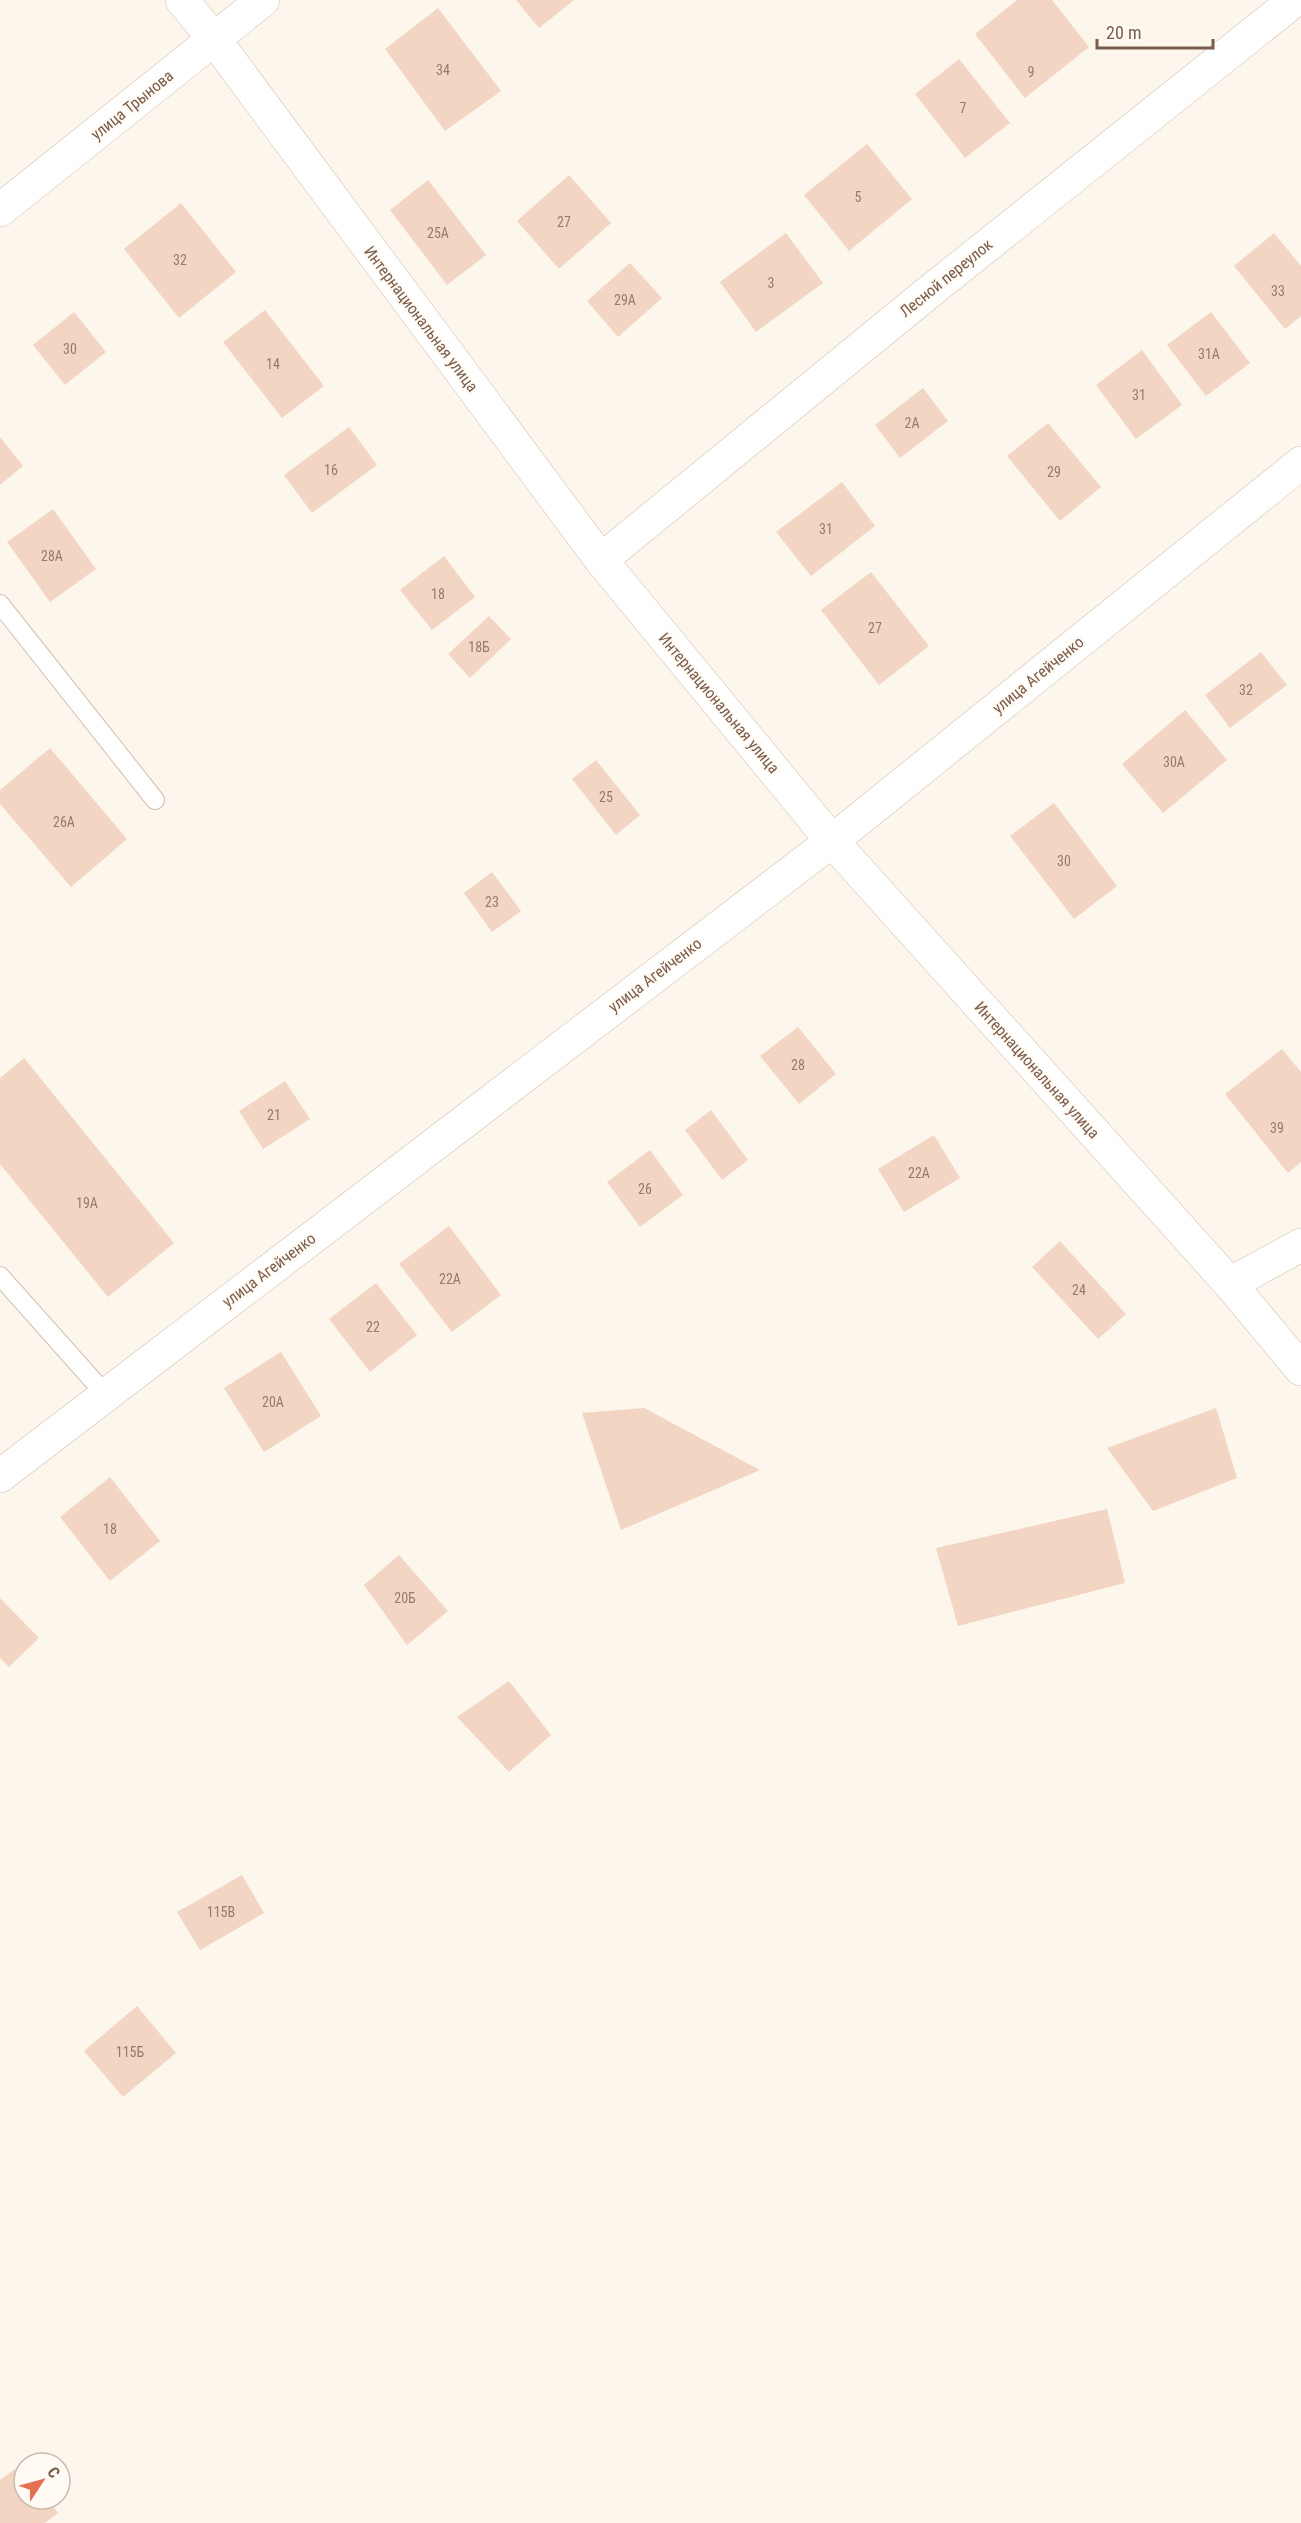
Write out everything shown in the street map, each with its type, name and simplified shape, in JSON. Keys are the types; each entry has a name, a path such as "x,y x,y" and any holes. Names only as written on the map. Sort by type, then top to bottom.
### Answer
{"street":[{"name":"Интернациональная улица","path":"182,0 214,39 601,560 832,841 1230,1284 1301,1369"},
{"name":"улица Трынова","path":"0,210 263,0"},
{"name":"Лесной переулок","path":"601,560 929,292 1295,0"},
{"name":"улица Агейченко","path":"0,1476 832,841 1301,462"},
{"path":"1230,1284 1301,1245"}],"lane":[{"path":"0,604 155,800"},
{"path":"0,1276 105,1395"}],"building":[{"path":"516,0 574,0 539,28"},
{"path":"1017,0 1052,0 1089,47 1025,98 975,34"},
{"path":"438,8 501,91 445,131 385,49"},
{"path":"959,59 1010,123 965,158 915,94"},
{"path":"867,144 912,199 849,251 804,195"},
{"path":"569,175 611,223 559,269 517,221"},
{"path":"428,180 486,255 447,285 390,210"},
{"path":"181,203 236,272 179,318 124,249"},
{"path":"786,233 823,283 756,332 720,282"},
{"path":"1274,233 1301,266 1301,316 1285,329 1234,266"},
{"path":"630,263 662,298 618,337 587,301"},
{"path":"265,310 324,386 282,418 223,342"},
{"path":"74,312 106,352 65,385 33,345"},
{"path":"1211,312 1250,363 1206,396 1167,345"},
{"path":"1142,350 1182,405 1136,439 1096,385"},
{"path":"923,388 948,421 900,458 875,425"},
{"path":"1048,423 1101,487 1060,521 1007,456"},
{"path":"349,427 377,465 312,513 284,475"},
{"path":"0,437 23,466 0,485"},
{"path":"842,482 875,526 811,576 776,532"},
{"path":"53,509 96,569 50,602 7,542"},
{"path":"444,556 475,597 432,630 400,590"},
{"path":"871,572 929,646 879,685 821,610"},
{"path":"489,616 511,639 470,678 448,654"},
{"path":"1261,652 1287,685 1230,728 1205,695"},
{"path":"1185,710 1227,760 1163,813 1122,764"},
{"path":"50,748 127,839 71,887 0,804 0,790"},
{"path":"596,760 640,815 616,835 572,779"},
{"path":"1054,803 1117,886 1074,919 1010,836"},
{"path":"492,872 521,911 492,932 464,893"},
{"path":"798,1027 836,1074 799,1104 760,1056"},
{"path":"1282,1049 1301,1072 1301,1162 1288,1173 1225,1094"},
{"path":"24,1058 174,1243 108,1297 0,1164 0,1078"},
{"path":"285,1081 310,1119 263,1149 239,1111"},
{"path":"711,1110 748,1160 722,1180 685,1130"},
{"path":"934,1135 960,1178 904,1212 878,1169"},
{"path":"650,1150 683,1195 640,1227 607,1182"},
{"path":"449,1226 501,1295 452,1332 399,1264"},
{"path":"1060,1241 1126,1314 1098,1339 1032,1267"},
{"path":"376,1283 417,1335 370,1372 329,1319"},
{"path":"281,1352 321,1416 264,1452 224,1388"},
{"path":"644,1408 760,1470 621,1530 582,1413"},
{"path":"1216,1408 1237,1478 1153,1511 1107,1448"},
{"path":"110,1477 160,1541 110,1581 60,1517"},
{"path":"1107,1509 1125,1583 958,1626 936,1548"},
{"path":"399,1555 448,1611 407,1645 364,1585"},
{"path":"0,1598 39,1638 9,1667 0,1658"},
{"path":"509,1681 551,1735 509,1772 457,1717"},
{"path":"242,1875 264,1913 200,1950 177,1912"},
{"path":"137,2006 176,2053 123,2097 84,2051"},
{"path":"12,2471 12,2511 57,2511 58,2513 45,2523 0,2523 0,2480"}]}
